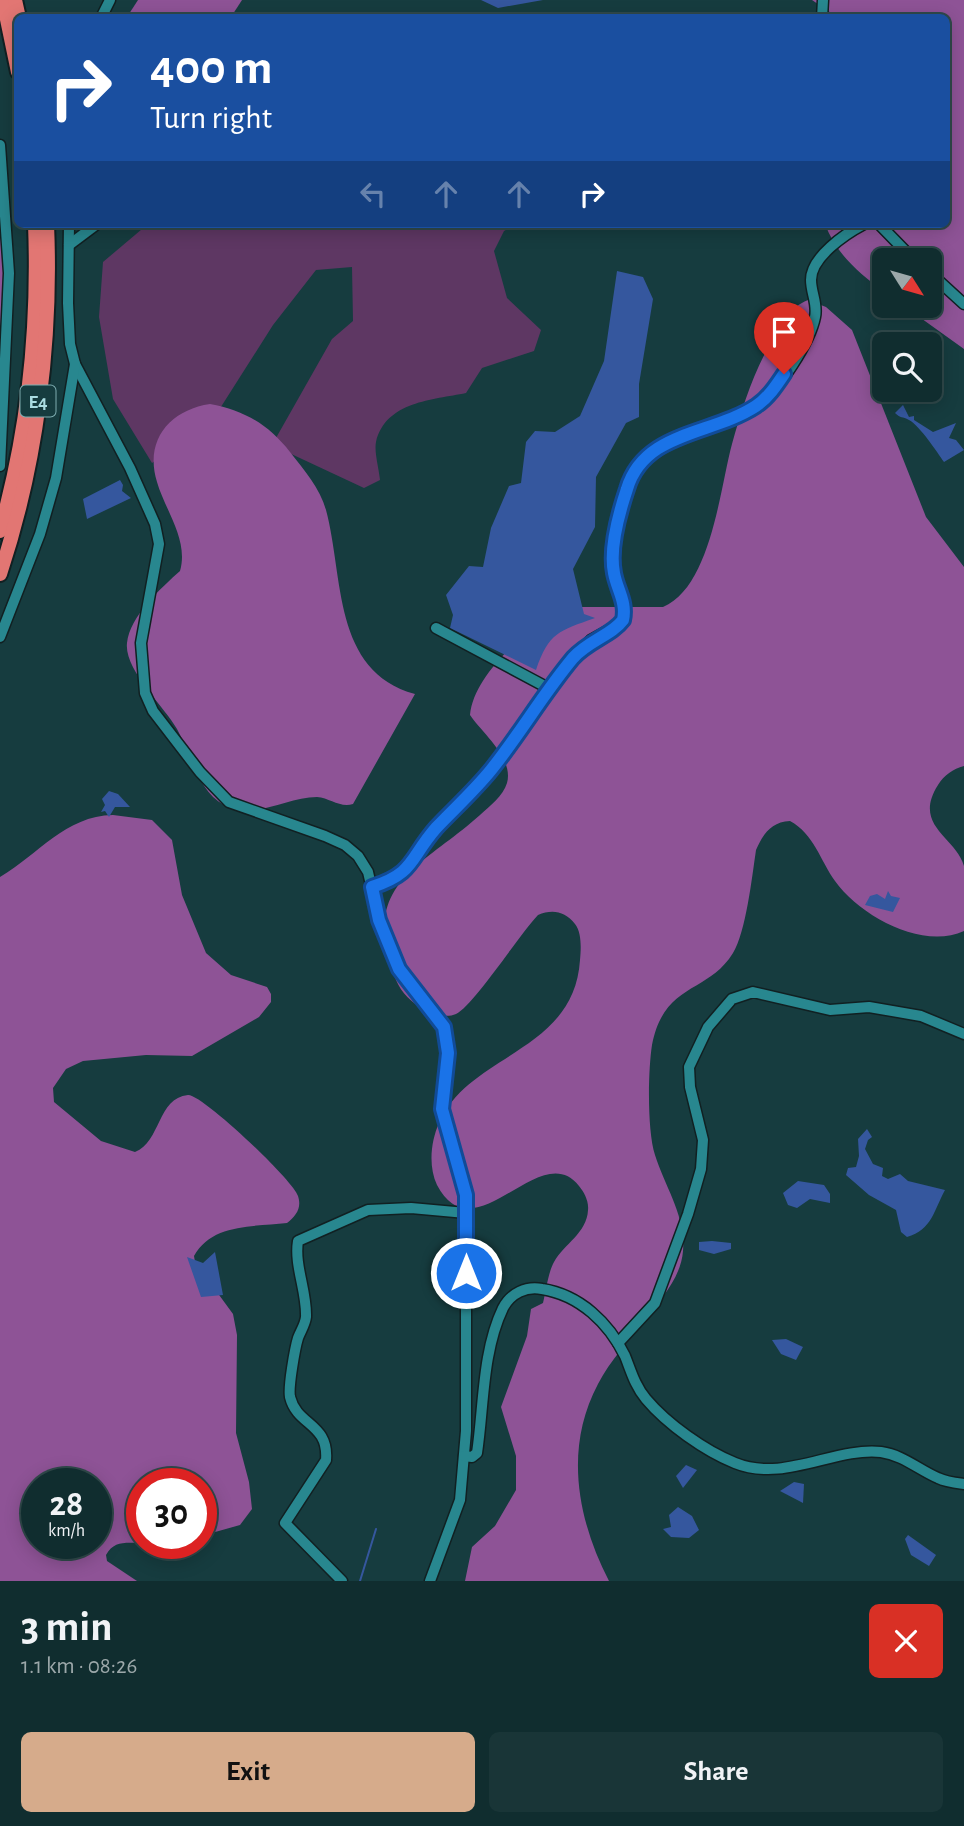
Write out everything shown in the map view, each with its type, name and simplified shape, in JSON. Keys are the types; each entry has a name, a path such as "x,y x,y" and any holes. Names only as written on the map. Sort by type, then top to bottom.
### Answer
{"highway":[{"path":"3,0 14,53"},
{"name":"E4","path":"0,531 14,476 27,395 34,320 35,228"},
{"name":"E4","path":"0,574 25,479 39,396 46,320 47,228"}],"street":[{"path":"0,145 9,273 1,399 1,460"},
{"path":"69,228 70,344 75,364 130,468 155,524 159,544 141,643 145,693 153,711 215,790 229,802 345,845 358,856 368,872 379,920 399,969 444,1027 448,1053 442,1109 466,1195 464,1456 460,1500 430,1581"},
{"path":"69,245 92,228"},
{"path":"372,887 394,880 404,872 435,830 490,771 584,647 623,620 624,602 614,572 614,557 624,499 638,463 659,447 738,415 764,401 793,362 813,325 816,307 811,285 813,271 824,255 859,228"},
{"path":"883,228 902,248"},
{"path":"942,284 964,304"},
{"path":"0,637 40,534 54,487 75,364"},
{"path":"436,628 550,689"},
{"path":"618,1343 655,1303 676,1253 703,1155 702,1130 690,1087 689,1067 708,1027 733,999 753,992 830,1010 869,1007 921,1016 964,1034"},
{"path":"342,1581 285,1523 326,1460 327,1449 318,1430 296,1410 289,1392 296,1346 306,1317 297,1257 298,1241 368,1210 411,1208 466,1213"},
{"path":"464,1456 472,1457 477,1453 486,1367 500,1316 510,1297 531,1288 566,1296 593,1312 618,1343 645,1398 683,1431 735,1463 759,1469 785,1468 879,1452 895,1455 941,1480 964,1484"}],"shaded area":[{"path":"138,0 242,0 233,14 129,14"},
{"path":"812,0 964,0 964,349 921,318 942,318 942,248 872,248 872,282 842,254 827,228 950,228 950,14 833,14"},
{"path":"0,180 6,270 0,371"},
{"path":"143,228 510,228 504,231 494,251 507,298 541,330 534,351 482,368 466,393 412,405 390,418 381,428 376,442 380,480 364,488 272,445 332,339 353,321 352,267 316,270 273,325 212,421 152,463 113,399 99,317 103,262"},
{"path":"808,300 826,307 852,330 872,381 872,402 880,402 926,517 964,567 964,766 940,781 931,799 930,811 938,830 960,856 964,866 964,931 947,936 930,936 893,926 876,917 846,894 835,881 811,840 798,826 790,821 783,822 773,826 765,834 756,850 738,944 723,966 676,999 666,1010 652,1045 649,1100 652,1144 678,1214 683,1251 669,1288 598,1384 587,1408 581,1433 578,1458 582,1508 589,1533 609,1581 465,1581 472,1547 495,1526 516,1490 516,1456 501,1407 527,1336 531,1309 543,1303 554,1262 584,1225 588,1207 581,1188 563,1175 546,1175 488,1204 470,1208 452,1204 434,1178 432,1146 439,1123 453,1100 473,1081 541,1034 560,1015 573,991 580,960 580,936 575,924 563,914 548,912 538,915 474,998 456,1014 442,1016 415,1004 398,985 386,944 385,918 391,898 402,880 488,808 505,788 508,774 502,755 470,715 474,699 491,669 557,607 663,607 679,596 692,579 711,534 732,444 754,376 783,321 796,307"},
{"path":"210,404 234,410 255,420 282,442 311,480 326,510 340,592 355,643 369,665 388,682 415,694 353,804 344,805 317,797 258,810 235,809 224,805 201,781 177,729 138,676 128,654 127,643 134,623 148,603 180,571 182,559 179,537 157,482 154,453 158,440 172,420 196,407"},
{"path":"113,815 152,820 172,840 182,895 206,953 231,975 267,987 271,1002 259,1017 192,1056 146,1055 83,1061 66,1069 53,1088 54,1102 101,1141 135,1152 150,1139 170,1104 188,1095 197,1098 228,1122 281,1173 298,1196 299,1208 287,1223 248,1226 211,1237 194,1256 195,1262 233,1314 237,1335 236,1433 249,1482 252,1509 240,1525 217,1531 217,1468 126,1468 126,1543 112,1548 112,1468 21,1468 21,1559 107,1559 137,1581 0,1581 0,877 66,829 81,822"}],"water":[{"path":"481,0 543,0 498,8"},
{"path":"617,271 643,277 653,299 639,384 639,417 626,423 596,477 595,527 573,569 584,614 595,618 564,630 551,640 536,670 450,628 453,615 446,595 469,566 483,567 491,528 509,486 521,483 526,442 535,431 555,432 580,416 604,361"},
{"path":"903,405 909,417 914,416 914,420 933,432 956,423 949,438 956,440 964,450 944,462 918,428 895,413"},
{"path":"120,480 122,491 131,498 87,519 83,499"},
{"path":"109,791 118,794 130,807 115,807 109,817 105,811 101,812 105,805 102,799"},
{"path":"888,891 891,896 900,898 893,912 865,905 870,896 877,894 885,899"},
{"path":"867,1129 872,1137 865,1149 873,1164 883,1168 882,1176 888,1179 900,1174 908,1181 945,1190 927,1224 915,1234 907,1237 901,1232 896,1210 869,1195 846,1175 848,1168 856,1167 859,1156 858,1139"},
{"path":"798,1181 824,1185 830,1194 830,1203 810,1199 797,1208 788,1205 783,1193"},
{"path":"699,1242 731,1243 731,1249 714,1254 699,1250"},
{"path":"215,1252 223,1295 201,1297 187,1257 203,1263"},
{"path":"786,1339 803,1347 796,1360 781,1354 772,1340"},
{"path":"686,1465 697,1470 683,1488 676,1476"},
{"path":"794,1482 804,1484 803,1503 780,1491"},
{"path":"678,1507 692,1516 699,1530 689,1538 671,1537 663,1529 671,1527 669,1515"},
{"path":"908,1535 936,1555 929,1566 911,1555 905,1539"}],"waterway":[{"path":"360,1581 376,1529"}],"route":[{"path":"466,1273 466,1195 442,1109 448,1053 444,1027 399,969 379,920 372,887 394,880 404,872 435,830 490,771 572,660 591,640 616,628 623,620 624,602 615,578 614,557 624,499 638,463 659,447 758,405 776,387 784,374"}]}
